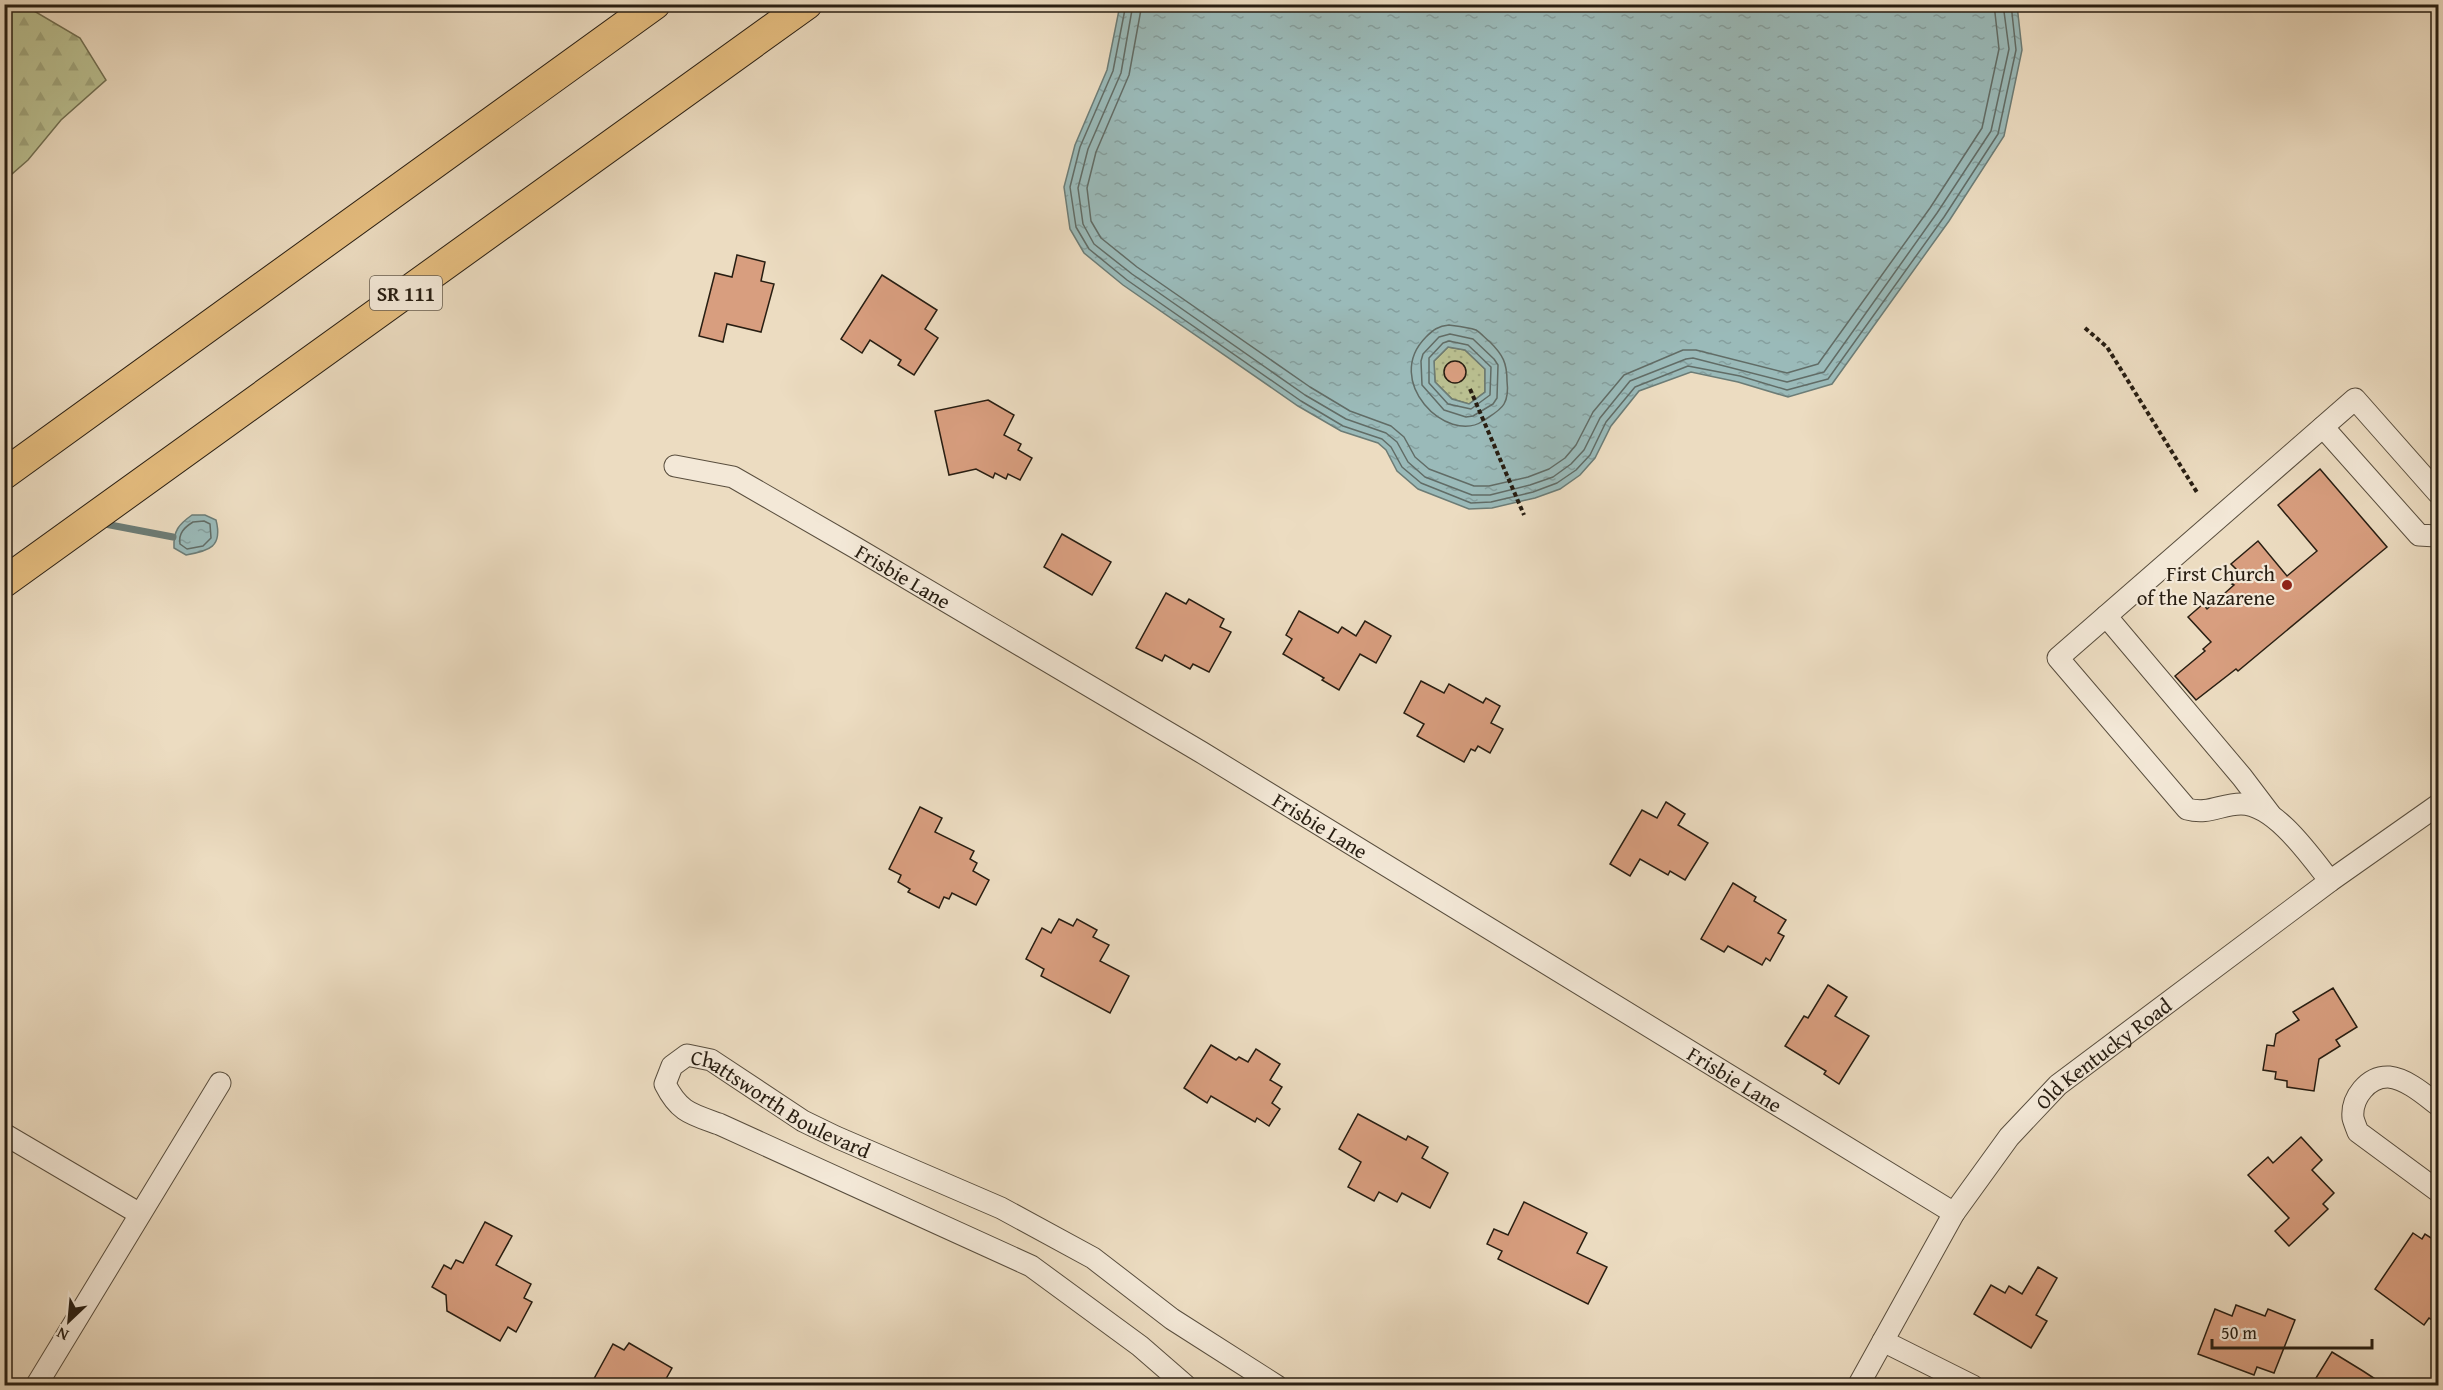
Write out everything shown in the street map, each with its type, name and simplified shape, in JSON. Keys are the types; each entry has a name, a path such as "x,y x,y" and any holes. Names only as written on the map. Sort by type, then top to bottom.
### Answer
{"highway":[{"path":"4,474 655,4"},
{"name":"SR 111","path":"4,582 807,4"}],"street":[{"path":"2271,814 2243,803 2200,812 2187,809 2058,658 2355,399 2439,493"},
{"path":"2323,428 2419,535 2436,536 2439,533"},
{"name":"Frisbie Lane","path":"675,466 733,477 856,548 1201,752 1954,1213"},
{"path":"2106,616 2271,814 2293,835 2331,881"},
{"name":"Old Kentucky Road","path":"1858,1386 1954,1213 2009,1137 2058,1085 2331,881 2436,812"},
{"name":"Chattsworth Boulevard","path":"1186,1386 1140,1346 1031,1266 719,1124 691,1114 674,1101 665,1084 672,1066 687,1055 711,1060 803,1121 1001,1208 1093,1258 1172,1319 1277,1386"},
{"path":"2439,1105 2412,1086 2390,1077 2372,1080 2360,1091 2353,1117 2358,1132 2439,1191"},
{"path":"36,1386 220,1083"},
{"path":"4,1134 140,1214"},
{"path":"1883,1341 1973,1386"}],"path":[{"path":"2085,328 2107,347 2198,494"},
{"path":"1470,389 1524,515"}],"green space":[{"path":"5,4 24,5 80,38 106,80 61,120 28,160 5,180"},
{"path":"1448,347 1465,350 1485,369 1485,392 1469,404 1452,399 1435,382 1434,361"}],"water":[{"path":"1120,5 2017,5 2022,50 2004,136 1949,221 1832,384 1788,397 1738,382 1691,372 1639,391 1611,426 1595,458 1580,475 1560,489 1535,498 1492,508 1469,509 1418,489 1397,471 1386,450 1378,443 1341,431 1298,406 1123,285 1084,253 1070,229 1064,187 1075,145 1107,70","holes":["1448,347 1465,350 1485,369 1485,392 1469,404 1452,399 1435,382 1434,361"]},
{"path":"192,515 205,515 216,520 218,536 216,542 207,549 186,555 174,548 175,537 180,525"}],"building":[{"path":"737,255 765,262 761,281 774,284 761,332 727,324 723,342 699,336 715,273 732,277"},
{"path":"882,275 937,310 925,329 938,338 914,375 898,365 901,360 870,340 862,353 841,339"},
{"path":"1455,361 1463,364 1466,372 1463,380 1455,383 1447,380 1444,372 1447,364"},
{"path":"988,400 1014,415 1004,435 1021,444 1018,450 1032,458 1020,480 1008,474 1006,479 995,473 993,478 976,469 949,475 935,411"},
{"name":"First Church of the Nazarene","path":"2320,469 2387,547 2238,671 2236,669 2196,700 2175,676 2205,651 2203,649 2211,642 2188,617 2203,604 2207,609 2234,585 2232,584 2242,575 2231,564 2258,541 2287,576 2317,551 2278,505"},
{"path":"1062,534 1111,562 1092,595 1044,567"},
{"path":"1166,593 1186,604 1189,599 1224,619 1220,627 1231,632 1209,672 1193,664 1190,669 1165,655 1162,661 1136,648"},
{"path":"1299,611 1338,633 1342,627 1356,636 1365,621 1391,636 1376,663 1360,654 1339,690 1322,680 1324,678 1283,654 1292,639 1286,635"},
{"path":"1421,681 1444,693 1449,684 1483,703 1486,698 1500,706 1491,723 1503,729 1490,753 1478,746 1475,751 1471,749 1464,762 1417,736 1424,724 1404,713"},
{"path":"1666,802 1685,814 1678,825 1708,843 1685,880 1670,871 1668,875 1640,859 1630,876 1610,864 1642,810 1657,818"},
{"path":"920,807 942,818 935,832 974,851 970,859 977,863 973,871 989,880 976,905 952,893 949,899 944,897 939,908 908,892 910,889 898,882 901,875 889,869"},
{"path":"1733,883 1756,897 1754,901 1786,920 1778,933 1784,936 1770,961 1766,958 1762,965 1728,946 1724,952 1701,939"},
{"path":"1059,919 1073,926 1077,919 1097,930 1093,937 1109,945 1100,961 1129,976 1110,1013 1041,976 1044,969 1026,959 1042,928 1051,933"},
{"path":"1828,985 1847,997 1835,1016 1869,1036 1839,1084 1824,1074 1826,1071 1785,1046 1804,1016 1808,1018"},
{"path":"2333,988 2357,1027 2336,1040 2340,1046 2319,1059 2314,1091 2287,1087 2287,1081 2275,1079 2276,1072 2263,1070 2267,1045 2274,1046 2276,1034 2299,1020 2293,1012"},
{"path":"1211,1045 1236,1060 1239,1057 1248,1062 1256,1049 1280,1064 1270,1080 1282,1087 1272,1103 1280,1109 1269,1126 1257,1118 1255,1122 1211,1096 1207,1103 1184,1088"},
{"path":"1358,1114 1406,1140 1408,1136 1428,1147 1422,1158 1448,1173 1430,1208 1402,1193 1397,1202 1379,1192 1374,1201 1348,1187 1361,1162 1339,1149"},
{"path":"2301,1137 2322,1160 2312,1170 2334,1193 2323,1204 2328,1209 2289,1246 2275,1231 2289,1218 2248,1175 2268,1157 2273,1163"},
{"path":"1524,1202 1587,1233 1577,1253 1607,1267 1588,1304 1498,1259 1502,1251 1487,1244 1494,1229 1508,1235"},
{"path":"485,1222 512,1236 496,1265 531,1284 524,1298 532,1302 516,1332 508,1327 500,1341 447,1311 446,1295 432,1287 444,1265 451,1269 456,1260 463,1263"},
{"path":"2413,1233 2422,1239 2425,1234 2439,1243 2439,1324 2429,1318 2424,1325 2375,1289"},
{"path":"2038,1267 2057,1278 2036,1315 2047,1321 2031,1348 1974,1314 1991,1285 2005,1293 2009,1286 2022,1294"},
{"path":"2236,1305 2265,1316 2268,1309 2295,1320 2274,1373 2257,1367 2254,1375 2198,1354 2215,1309 2232,1316"},
{"path":"629,1343 672,1368 662,1386 590,1386 613,1344 624,1350"},
{"path":"2332,1352 2363,1371 2386,1386 2311,1386"}],"waterway":[{"path":"105,524 173,537"}],"place":[{"name":"First Church of the Nazarene","path":"2287,585"}]}
